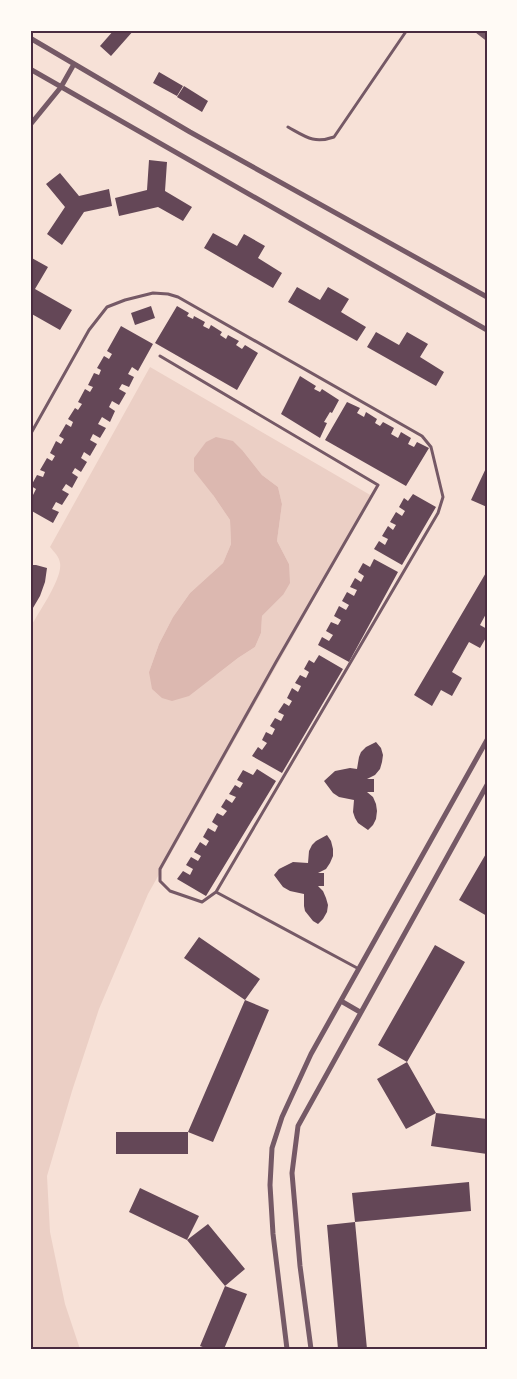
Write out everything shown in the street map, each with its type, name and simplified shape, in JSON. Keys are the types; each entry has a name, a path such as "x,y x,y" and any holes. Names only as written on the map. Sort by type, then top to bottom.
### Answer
{"street":[{"path":"478,30 487,37"},
{"path":"30,38 190,132 487,297"},
{"path":"30,125 61,87 74,64"},
{"path":"30,69 487,330"},
{"path":"287,1349 273,1234 270,1185 272,1148 282,1117 306,1064 487,741"},
{"path":"311,1349 300,1266 292,1173 298,1126 487,785"},
{"path":"341,1001 360,1012"}],"lane":[{"path":"288,127 318,141 334,136 407,30"},
{"path":"30,435 89,330 107,307 153,293 178,297 422,436 430,447 443,497 438,513 216,892 202,902 170,891 160,880 160,869 378,484 160,356"},
{"path":"216,892 359,969"}],"shaded area":[{"path":"150,367 372,496 148,894 99,1009 47,1176 50,1232 65,1304 80,1349 30,1349 30,628 54,586 60,569 59,558 50,547","holes":["243,451 262,475 278,487 282,504 277,541 289,564 283,595 262,616 261,633 255,647 216,675 149,672 159,644 173,617 190,593 223,563 231,544 230,520 213,495"]},
{"path":"216,437 233,441 262,475 278,487 282,504 277,541 289,564 290,583 283,595 262,616 261,633 255,647 189,696 172,701 162,698 152,689 149,672 159,644 173,617 190,593 223,563 231,544 230,520 194,471 194,458 206,442"}],"building":[{"path":"114,30 134,30 111,56 100,46"},
{"path":"159,72 183,86 177,96 153,83"},
{"path":"184,86 208,101 202,112 177,97"},
{"path":"149,160 167,162 165,191 192,207 183,221 158,207 119,216 115,198 147,190"},
{"path":"60,173 79,196 109,189 112,206 84,212 62,245 47,234 65,207 46,184"},
{"path":"213,233 237,246 244,234 265,246 258,258 282,273 273,288 204,248"},
{"path":"30,257 48,267 35,289 72,310 60,330 30,313"},
{"path":"297,287 320,300 328,287 349,299 341,312 366,327 357,341 288,302"},
{"path":"151,306 155,318 135,325 131,313"},
{"path":"177,306 189,313 187,316 193,319 194,316 205,322 203,326 209,329 211,325 222,332 220,335 226,339 228,335 239,341 236,345 242,349 245,345 258,353 237,390 155,343"},
{"path":"121,326 153,344 138,371 132,367 128,374 134,377 129,387 122,384 119,389 126,393 119,405 112,401 109,407 115,411 110,422 102,417 98,424 106,428 100,438 93,434 90,440 97,444 90,456 84,452 81,458 87,462 81,472 75,468 72,473 78,477 72,488 66,484 62,490 69,494 62,505 56,502 52,509 59,512 53,523 30,510 30,493 33,495 36,489 31,486 37,475 43,477 45,472 40,470 47,458 52,461 55,456 50,453 56,441 61,444 64,439 59,436 66,424 71,427 73,422 68,419 75,408 78,410 82,404 78,402 85,389 90,392 93,387 88,385 94,373 99,375 101,370 97,368 104,356 109,359 112,354 107,351"},
{"path":"376,332 399,345 407,332 428,344 420,357 444,372 436,386 367,347"},
{"path":"300,376 316,386 314,389 320,392 322,389 339,400 324,422 327,423 320,438 281,414"},
{"path":"347,402 360,408 357,413 364,417 366,412 377,419 375,423 380,426 383,422 394,428 391,434 398,438 401,432 411,438 408,444 414,447 417,442 429,448 406,486 325,440"},
{"path":"487,466 487,507 471,500"},
{"path":"413,494 436,507 402,565 374,549 379,541 385,545 388,539 382,536 388,526 393,530 396,525 390,522 396,512 402,516 405,511 399,507 404,498 408,501"},
{"path":"374,559 398,572 349,662 318,645 322,637 329,641 333,635 326,631 331,622 338,625 341,620 334,616 339,606 346,610 349,605 342,601 347,592 354,596 357,590 350,587 355,578 361,582 364,576 358,572 363,563 370,567"},
{"path":"30,565 47,568 40,596 30,613"},
{"path":"487,571 487,612 480,625 487,629 487,636 480,648 469,642 452,672 462,678 452,696 441,690 432,706 414,695"},
{"path":"319,655 343,669 282,773 252,756 258,747 262,750 267,743 262,740 266,732 272,735 275,729 270,726 275,718 281,721 284,715 278,712 284,703 289,706 292,701 287,698 292,688 298,692 301,686 295,683 300,675 306,678 309,672 304,669 309,660 314,663"},
{"path":"376,742 383,755 380,769 367,779 374,779 374,792 367,792 373,797 377,811 376,819 368,830 355,818 354,800 339,797 324,781 335,771 357,769 361,752"},
{"path":"257,769 276,781 206,896 177,879 183,871 190,875 193,869 186,865 191,857 198,861 201,856 194,852 200,842 206,846 209,841 203,837 208,828 215,832 218,826 212,822 217,813 223,816 227,811 221,807 226,799 232,803 236,797 229,794 235,785 240,788 243,783 237,780 243,770 253,775"},
{"path":"327,835 331,841 333,856 326,869 318,873 324,873 324,886 318,886 323,891 328,905 327,912 318,924 305,911 304,894 283,887 274,875 279,869 293,862 308,863 312,845"},
{"path":"487,852 487,916 459,900"},
{"path":"199,937 260,979 245,1000 184,958"},
{"path":"435,945 465,962 407,1062 378,1045"},
{"path":"245,1000 269,1010 213,1142 188,1132"},
{"path":"407,1062 436,1113 406,1129 377,1079"},
{"path":"436,1113 487,1119 487,1154 431,1146"},
{"path":"116,1132 188,1132 188,1154 116,1154"},
{"path":"469,1182 471,1211 355,1222 352,1193"},
{"path":"140,1188 199,1216 187,1240 129,1212"},
{"path":"355,1222 367,1349 338,1349 327,1225"},
{"path":"208,1224 245,1269 225,1286 187,1240"},
{"path":"225,1286 247,1294 224,1349 208,1349 200,1346"}]}
